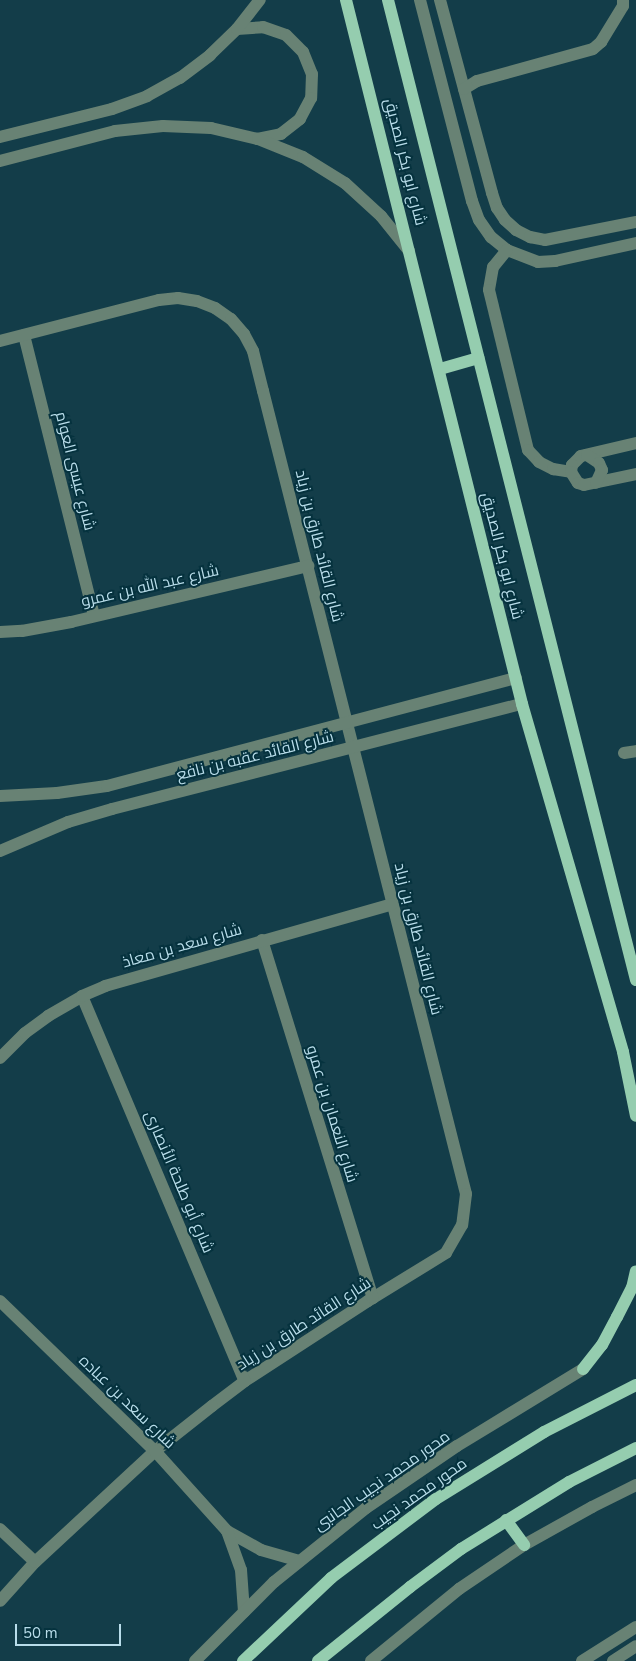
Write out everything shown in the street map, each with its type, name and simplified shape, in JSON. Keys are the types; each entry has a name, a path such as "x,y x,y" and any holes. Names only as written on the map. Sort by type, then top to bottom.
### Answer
{"main road":[{"name":"شارع ابو بكر الصديق","path":"346,0 440,369 522,704 623,1052 636,1116"},
{"name":"شارع ابو بكر الصديق","path":"388,0 636,980"},
{"path":"440,369 478,358"},
{"path":"582,1369 606,1338 632,1288 636,1271"},
{"name":"محور محمد نجيب","path":"242,1661 331,1578 436,1499 544,1432 636,1385"},
{"path":"318,1661 410,1587 506,1520 569,1482 636,1448"},
{"path":"506,1520 524,1545"}],"street":[{"path":"0,137 112,109 147,96 180,78 210,55 237,29 260,0"},
{"path":"420,0 472,201 483,226 491,237 507,250 538,262 555,261 636,243"},
{"path":"440,0 497,208 505,220 516,230 530,237 545,240 636,222"},
{"path":"464,89 477,81 594,49 602,42 623,6 623,0"},
{"path":"237,29 263,27 286,35 303,52 312,74 311,98 300,119 281,134 258,139"},
{"path":"0,162 115,132 163,126 211,128 258,139 303,157 345,183 381,216 411,254"},
{"path":"507,250 493,267 489,290 528,450 540,462 553,469 571,472 578,483 584,485 636,474"},
{"name":"شارع القائد طارق بن زياد","path":"0,341 159,300 178,298 197,301 215,308 231,319 244,334 253,351 466,1194 462,1226 446,1253 245,1381 155,1451 35,1562 0,1601"},
{"name":"شارع عيسى العوام","path":"24,335 94,616"},
{"path":"571,472 575,460 587,455 636,444"},
{"path":"587,455 599,463 602,470 596,483"},
{"name":"شارع عبد الله بن عمرو","path":"0,632 47,627 308,566"},
{"name":"شارع القائد عقبه بن نافع","path":"0,796 57,793 107,786 516,678"},
{"name":"شارع القائد عقبه بن نافع","path":"0,851 68,822 112,809 522,704"},
{"name":"شارع سعد بن معاذ","path":"0,1058 25,1033 48,1016 82,996 128,978 392,904"},
{"name":"شارع النعمان بن عمرو","path":"262,940 373,1298"},
{"name":"شارع أبو طلحة الأنصارى","path":"82,996 245,1381"},
{"name":"شارع سعد بن عباده","path":"0,1301 155,1451 227,1531 261,1550 299,1561"},
{"name":"محور محمد نجيب الجانبى","path":"195,1661 274,1582 374,1502 457,1446 582,1369"},
{"path":"371,1661 459,1589 524,1545 592,1507 636,1486"},
{"path":"0,1528 35,1562"},
{"name":"شارع سعد بن عباده","path":"227,1531 241,1570 244,1612"},
{"path":"582,1661 636,1627"},
{"path":"620,1659 636,1646"}]}
